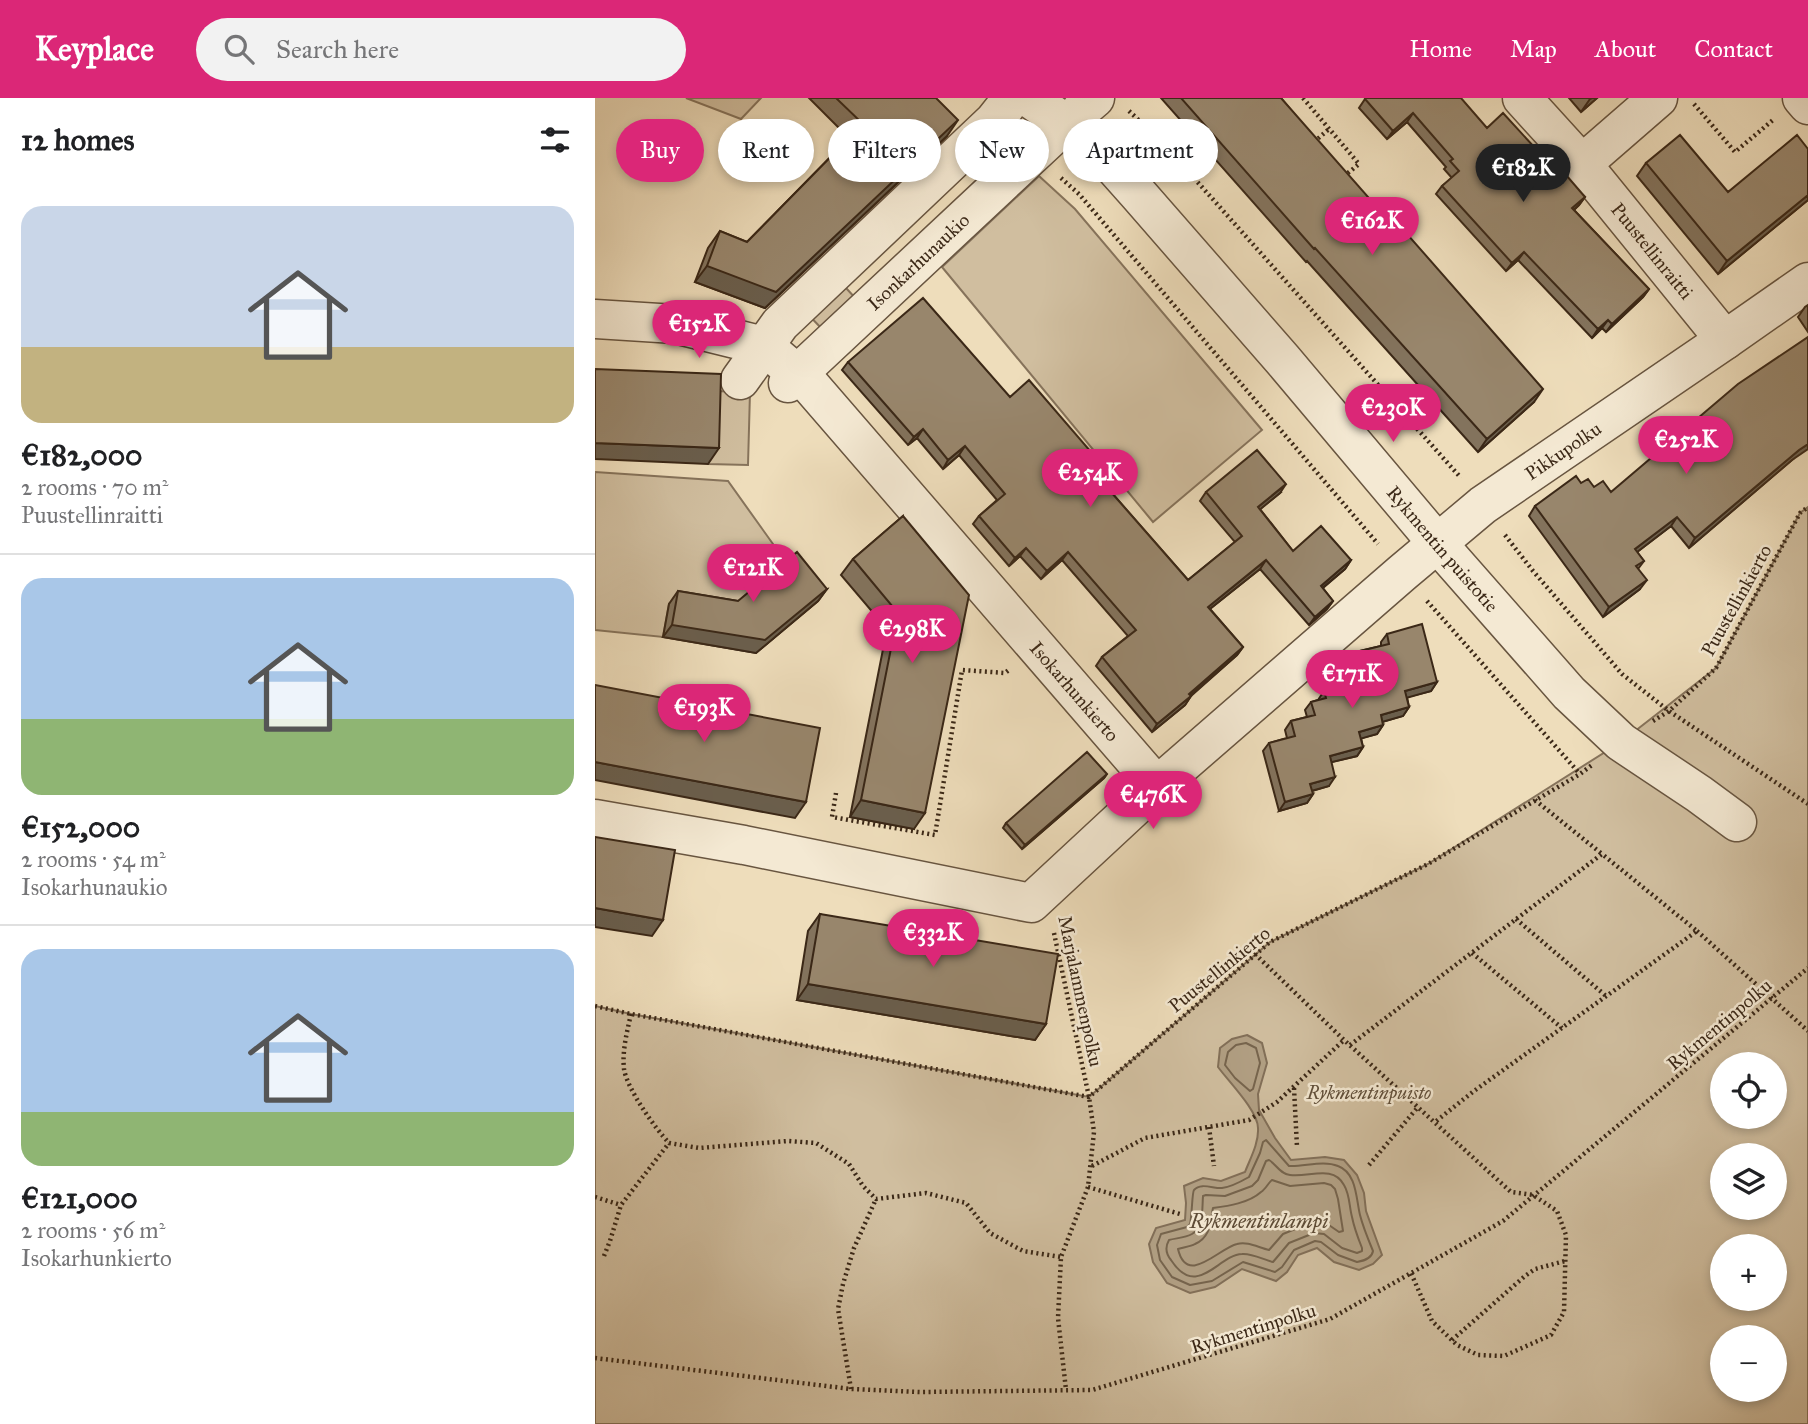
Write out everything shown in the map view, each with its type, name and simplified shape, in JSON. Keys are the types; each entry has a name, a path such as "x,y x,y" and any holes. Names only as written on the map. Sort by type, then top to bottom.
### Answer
{"street":[{"name":"Puustellinraitti","path":"1523,98 1582,164 1725,341"},
{"path":"1582,164 1658,98"},
{"path":"740,380 780,324 994,121 1018,102"},
{"name":"Rykmentin puistotie","path":"1018,102 1091,141 1569,693 1621,742 1737,822"},
{"name":"Isonkarhunaukio","path":"798,381 1004,182"},
{"name":"Pikkupolku","path":"1157,786 1483,505 1808,282"},
{"path":"595,319 675,324 764,346"},
{"name":"Isokarhunkierto","path":"764,346 1157,786"},
{"path":"595,819 744,845 1031,903 1157,786"}],"path":[{"path":"1303,98 1359,164 1336,183"},
{"path":"1688,98 1735,152 1797,105"},
{"path":"1100,105 1161,141 1448,463 1532,571 1622,674 1669,711 1808,804"},
{"path":"1306,149 1329,129"},
{"path":"1049,154 1079,194 1402,573 1580,774"},
{"name":"Puustellinkierto","path":"1089,1097 1270,942 1428,864 1580,774 1621,742 1669,711 1716,668 1800,513 1808,507"},
{"path":"836,793 832,817 935,835 962,670 1005,673 1013,666"},
{"path":"1535,800 1697,932 1808,1031"},
{"path":"1350,1045 1602,854"},
{"name":"Marjalammenpolku","path":"1045,891 1094,1132 1088,1187 1061,1257 1058,1318 1066,1391"},
{"path":"1516,919 1606,996"},
{"path":"1435,1122 1474,1090 1697,932"},
{"path":"1472,953 1562,1028"},
{"path":"1255,954 1344,1040 1511,1192 1534,1195 1556,1211 1566,1235 1564,1312 1551,1335 1504,1356 1478,1355 1457,1345 1432,1321 1411,1273"},
{"name":"Rykmentinpolku","path":"595,1358 851,1389 920,1392 1092,1390 1330,1319 1503,1221 1808,968"},
{"path":"595,1006 1089,1097"},
{"path":"631,1014 624,1070 628,1083 669,1143 699,1148 788,1142 815,1143 849,1164 863,1186 876,1199"},
{"path":"1091,1166 1145,1138 1249,1120 1277,1102 1344,1040"},
{"path":"1293,1087 1297,1147"},
{"path":"1370,1165 1418,1107"},
{"path":"1209,1127 1214,1166"},
{"path":"604,1256 621,1205 669,1143"},
{"path":"1088,1187 1180,1214"},
{"path":"876,1199 926,1193 966,1203 989,1233 1023,1251 1061,1257"},
{"path":"595,1196 621,1205"},
{"path":"851,1389 838,1309 854,1248 876,1199"},
{"path":"1452,1340 1524,1276 1535,1269 1566,1261"}],"green space":[{"path":"686,98 761,98 741,119"},
{"path":"1033,182 1046,182 1075,209 1262,430 1153,522 942,267"},
{"path":"836,277 857,300 823,330 802,308"},
{"path":"710,391 750,392 748,465 708,464"},
{"path":"595,472 728,481 788,565 729,614 669,604 663,637 595,630"},
{"name":"Rykmentinpuisto","path":"1808,507 1808,1424 595,1424 595,1006 1089,1097 1270,942 1428,864 1621,742 1716,668 1800,513"}],"water":[{"name":"Rykmentinlampi","path":"1247,1035 1262,1043 1267,1063 1258,1094 1259,1110 1275,1138 1291,1160 1325,1157 1344,1160 1357,1175 1364,1193 1366,1211 1382,1255 1373,1264 1359,1270 1334,1262 1317,1248 1298,1255 1287,1272 1276,1281 1242,1269 1215,1287 1190,1293 1167,1283 1153,1262 1149,1244 1156,1228 1185,1220 1184,1186 1203,1178 1221,1181 1245,1172 1257,1139 1257,1121 1218,1067 1220,1048 1232,1039"}],"building":[{"path":"836,98 936,98 957,119 941,136 941,119 858,119"},
{"path":"1181,98 1281,98 1382,213 1386,210 1543,389 1487,439 1218,140 1218,119 1199,119"},
{"path":"1366,98 1461,98 1487,128 1503,113 1557,172 1561,169 1585,197 1572,208 1649,289 1612,324 1608,320 1598,329 1524,252 1512,263 1442,186 1459,171 1450,161 1453,159 1413,113 1393,131"},
{"path":"1680,135 1728,192 1797,135 1808,149 1808,195 1727,261 1646,163"},
{"path":"828,160 828,182 892,182 776,292 707,266 720,231 747,242 806,182 814,182 814,174"},
{"path":"923,298 1010,397 1029,380 1098,460 1089,467 1188,580 1242,536 1206,492 1257,450 1286,484 1258,507 1293,551 1321,526 1351,560 1321,586 1333,601 1315,617 1266,560 1208,607 1243,647 1157,724 1102,657 1136,630 1068,552 1047,571 1026,548 1015,558 979,516 1005,494 965,446 948,460 923,429 914,437 848,362"},
{"path":"1808,337 1808,444 1695,538 1677,517 1635,549 1644,561 1636,566 1647,580 1609,607 1535,506 1576,476 1581,483 1588,479 1594,487 1603,481 1611,492 1738,384"},
{"path":"595,369 721,374 719,448 595,443"},
{"path":"903,516 969,595 925,813 861,800 898,613 853,559"},
{"path":"797,552 827,589 765,640 672,625 678,591 738,601"},
{"path":"1422,624 1437,682 1405,691 1409,707 1381,715 1383,725 1359,732 1363,747 1330,756 1335,777 1310,784 1313,794 1285,802 1269,743 1295,736 1291,721 1315,715 1311,702 1326,698 1324,691 1342,686 1338,673 1364,666 1360,651 1389,644 1387,634"},
{"path":"595,685 820,728 806,802 595,762"},
{"path":"1087,752 1107,774 1025,845 1006,823"},
{"path":"595,837 675,850 663,920 595,908"},
{"path":"820,914 1058,954 1046,1024 808,984"}]}
